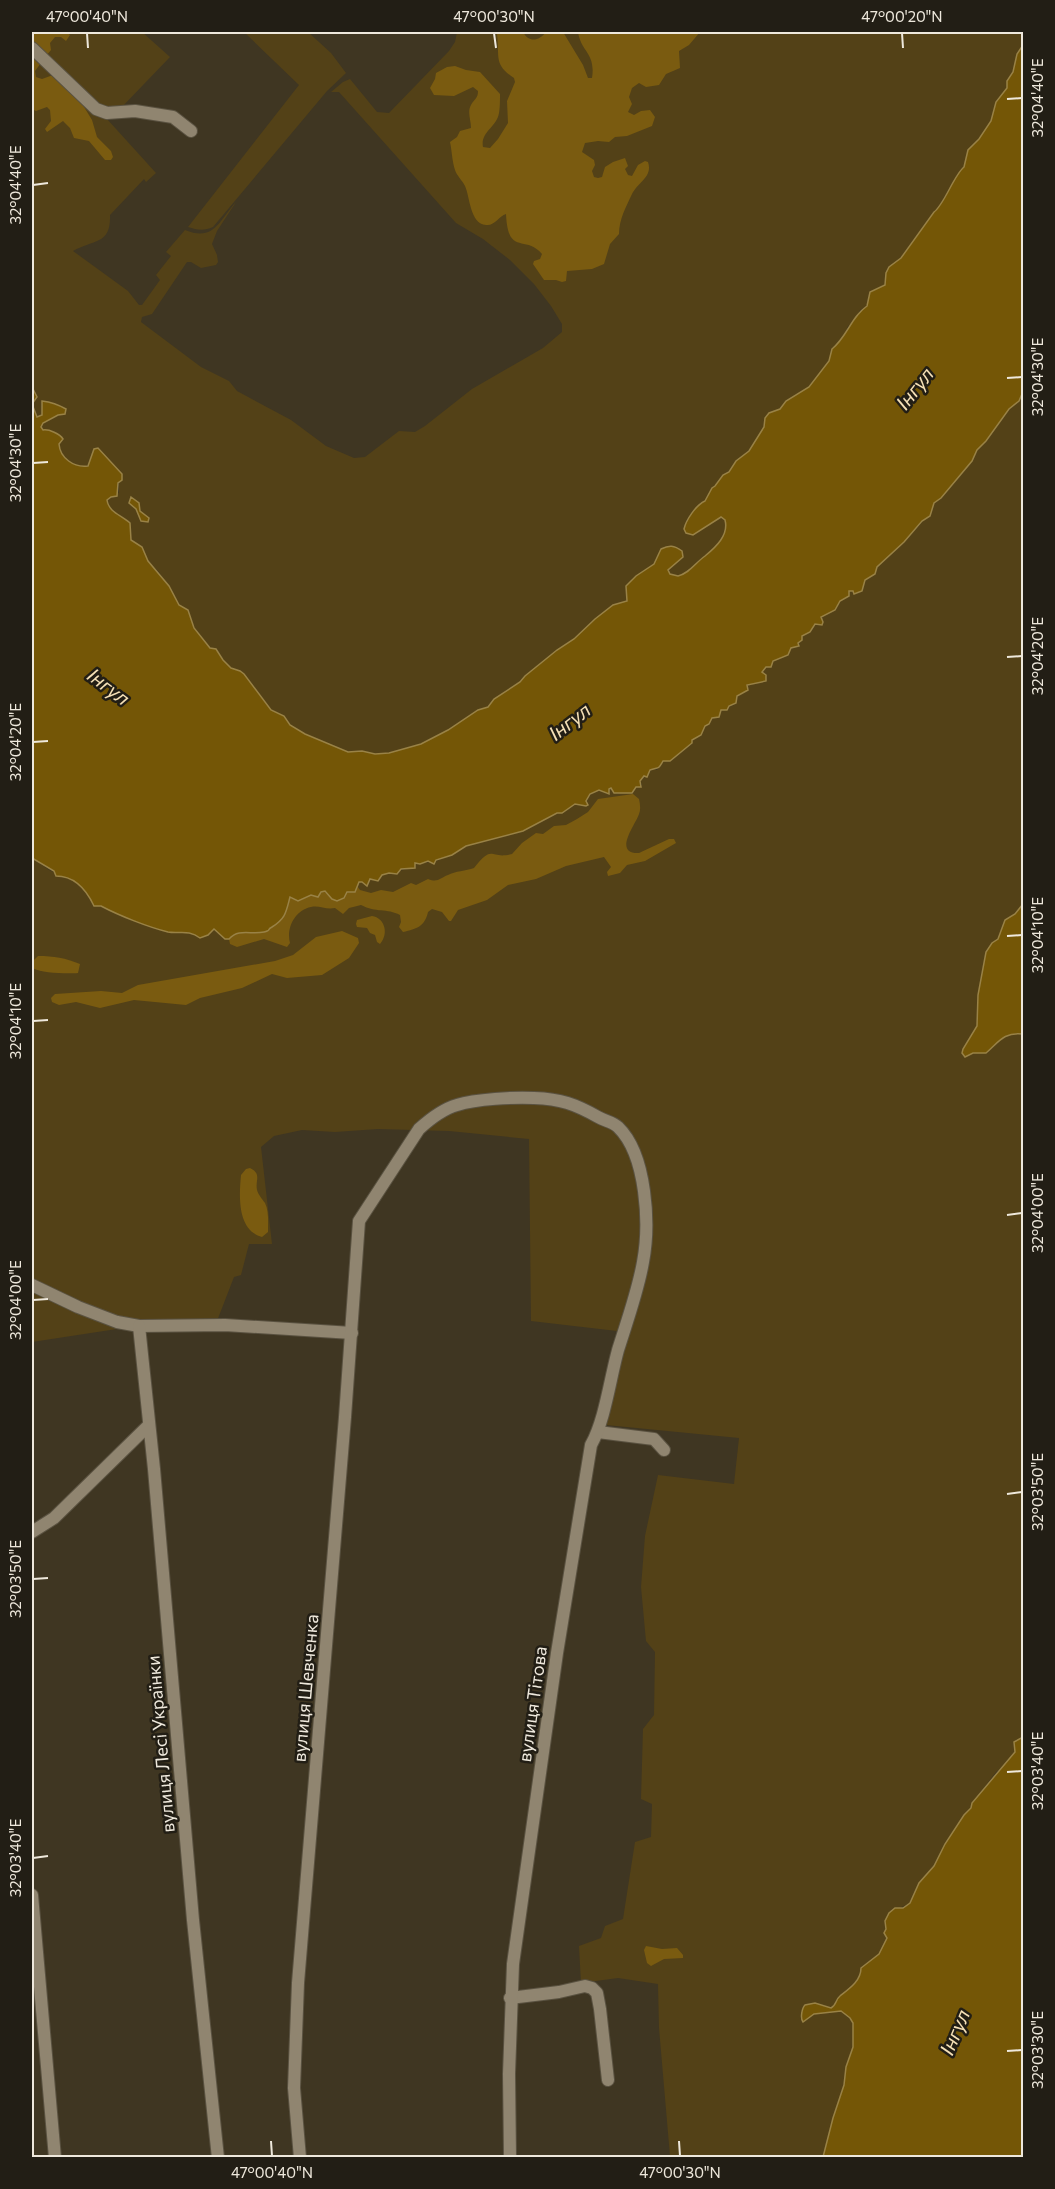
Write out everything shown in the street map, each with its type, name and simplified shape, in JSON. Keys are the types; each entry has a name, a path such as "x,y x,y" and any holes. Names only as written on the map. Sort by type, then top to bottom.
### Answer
{"street":[{"path":"32,48 96,109 107,113 135,111 173,117 191,131"},
{"name":"вулиця Тітова","path":"359,1221 419,1129 442,1112 467,1103 521,1097 573,1103 612,1123 630,1142 645,1197 646,1240 643,1263 616,1357 598,1432 591,1445 588,1458 557,1653 513,1964 510,1998 510,2157"},
{"name":"вулиця Шевченка","path":"300,2157 294,2088 298,1983 352,1333 359,1221"},
{"path":"32,1285 78,1307 117,1322 139,1326 225,1325 352,1333"},
{"name":"вулиця Лесі Українки","path":"139,1326 193,1920 219,2157"},
{"path":"32,1532 54,1518 149,1425"},
{"path":"598,1432 654,1439 663,1450"},
{"path":"32,1896 55,2157"},
{"path":"510,1998 559,1992 585,1986 592,1988 597,1993 600,2009 608,2080"}],"shaded area":[{"path":"32,32 142,32 170,57 119,110 103,110 41,53"},
{"path":"32,32 67,32 70,35 66,41 61,37 55,37 50,43 51,50 46,56 32,43"},
{"path":"244,32 308,32 331,53 346,73 327,91 213,227 204,230 191,228 188,227 299,85"},
{"path":"457,32 1024,32 1023,45 1017,54 1015,69 1009,78 1007,88 996,102 991,121 972,145 964,167 939,208 901,258 889,267 885,285 870,292 867,306 860,310 854,323 848,326 841,342 834,347 822,372 809,387 786,401 780,409 769,413 765,418 764,427 749,451 736,461 729,472 712,488 705,502 700,503 686,521 693,535 721,517 725,520 725,531 717,545 689,570 678,576 670,574 668,570 683,557 659,554 654,564 643,571 626,594 627,601 613,605 520,682 494,699 488,707 478,710 448,730 421,744 389,753 348,752 305,734 290,725 284,716 271,710 244,674 229,667 216,649 210,648 194,628 188,610 179,605 159,572 148,561 142,547 131,540 130,523 110,508 107,500 116,497 119,492 119,483 122,480 116,467 107,457 94,449 90,464 85,466 75,465 63,455 58,445 61,436 43,430 41,426 42,423 60,414 64,408 41,403 42,415 38,417 34,415 32,404 37,397 32,387 32,50 107,119 156,173 146,182 144,179 110,215 108,232 100,240 73,251 128,291 139,305 142,305 160,280 156,275 171,256 166,252 185,230 203,233 215,228 236,202 217,231 212,244 217,255 216,265 201,268 187,262 152,314 142,317 141,322 201,367 229,381 237,391 291,420 326,446 354,458 365,457 399,431 415,432 425,426 472,389 543,348 562,332 562,324 534,284 510,260 483,239 456,223 339,92 331,92 350,79 377,112 389,113 449,51 455,42"},
{"path":"494,32 523,32 525,36 534,40 546,32 563,32 583,65 588,78 592,78 592,63 578,32 700,32 689,45 679,51 680,68 666,74 659,85 646,87 639,83 632,88 629,97 632,104 628,112 634,115 650,110 655,117 652,126 627,136 615,137 609,142 585,143 582,152 594,160 595,165 592,171 594,177 602,177 605,167 625,158 628,166 625,169 628,175 632,176 638,165 645,161 648,162 649,167 647,176 632,194 625,208 619,234 610,244 604,264 592,269 567,271 566,281 544,280 533,264 534,261 540,259 542,254 536,248 518,243 510,236 506,214 489,225 477,220 471,209 465,186 455,170 450,142 457,137 460,131 471,128 469,110 478,91 473,87 454,96 434,95 430,88 436,73 447,67 455,66 480,72 500,94 498,118 486,133 483,142 483,147 490,148 508,123 507,101 515,82 500,64 497,34"},
{"path":"33,55 41,63 35,71 36,77 42,79 53,75 78,97 92,120 97,137 111,151 113,157 111,160 105,160 89,141 74,138 70,128 63,121 47,132 45,129 51,121 50,110 47,107 36,111 32,109"},
{"path":"1023,389 1023,904 1015,914 1005,920 998,939 992,943 984,961 978,995 977,1026 968,1040 973,1053 986,1053 1006,1036 1023,1034 1023,1737 1006,1764 996,1772 972,1803 934,1865 919,1883 910,1903 889,1913 885,1921 887,1938 879,1954 861,1968 856,1980 831,2008 823,2005 803,2010 801,2018 841,2011 854,2026 853,2047 823,2157 662,2157 670,2156 659,2028 658,1984 618,1978 581,1983 579,1946 601,1938 605,1926 623,1919 635,1842 651,1837 652,1804 641,1799 643,1729 654,1715 655,1652 646,1641 641,1587 645,1536 658,1475 734,1484 739,1438 606,1425 617,1331 531,1321 529,1139 449,1131 378,1129 335,1132 302,1130 274,1136 261,1147 272,1244 249,1244 241,1275 234,1277 217,1321 156,1323 32,1342 32,858 49,870 76,882 89,893 95,906 101,906 170,932 182,931 196,934 214,928 216,932 224,936 355,890 359,882 370,879 378,881 382,875 416,867 415,863 435,862 466,846 523,831 557,813 562,813 575,804 581,805 587,802 588,796 599,790 607,794 611,788 617,794 642,785 640,781 653,769 657,770 663,761 668,761 692,744 692,740 704,730 705,725 712,718 717,718 721,710 734,705 737,696 748,690 747,685 765,681 767,677 762,672 774,661 788,655 791,648 800,645 798,643 802,640 802,636 818,624 821,617 835,610 840,601 849,596 849,591 861,588 880,563 918,527 931,511 934,503 941,498 972,461 977,450"},
{"path":"633,794 639,799 640,810 626,844 627,849 639,853 669,839 674,839 676,843 645,861 627,865 620,873 608,876 607,872 611,867 604,857 566,866 536,879 508,885 487,900 458,910 451,921 442,912 432,909 420,926 403,932 399,927 400,915 391,912 361,905 349,908 343,914 335,908 311,907 300,912 293,920 289,931 290,943 287,947 264,939 237,947 230,944 229,939 232,936 242,933 259,933 272,927 285,911 289,897 298,901 323,891 329,894 355,892 357,886 360,890 371,893 381,890 393,892 411,883 416,885 428,879 437,880 474,868 489,854 512,854 536,833 543,834 554,826 566,825 588,812 598,799"},
{"path":"372,916 383,923 385,931 380,944 367,928 357,927 356,924 357,920"},
{"path":"342,931 358,938 359,943 349,958 322,975 287,978 272,974 242,988 200,998 186,1005 134,1000 100,1008 76,1002 59,1005 52,1002 51,998 55,994 101,991 122,993 138,985 275,961 293,955 316,937"},
{"path":"38,956 49,956 80,964 78,973 54,973 32,968 32,962"},
{"path":"250,1168 257,1175 257,1190 267,1210 268,1232 262,1237 248,1227 241,1211 241,1175"},
{"path":"646,1946 662,1949 677,1948 683,1958 664,1959 651,1966 647,1963 644,1950"}],"water":[{"name":"Інгул","path":"1023,45 1024,389 1019,401 1009,409 977,450 972,461 941,498 934,503 930,516 922,521 904,542 877,567 875,574 865,580 862,591 854,594 853,591 849,591 849,596 840,601 835,610 821,617 822,625 815,624 810,632 802,636 802,640 798,643 799,646 791,648 788,655 773,661 771,667 766,667 762,672 766,675 766,681 747,685 748,690 737,696 736,703 729,706 727,710 721,710 719,717 712,718 701,735 692,740 692,743 670,761 663,761 658,768 650,770 647,777 644,776 640,781 641,787 636,787 632,793 614,793 611,788 609,794 599,790 590,794 586,806 575,804 562,813 557,813 523,831 466,846 452,855 436,860 434,864 428,861 415,863 415,868 401,869 397,874 382,875 378,881 370,879 367,886 359,882 355,892 347,892 344,898 337,901 325,891 321,892 318,897 311,895 298,901 290,897 283,918 266,931 241,933 229,939 225,939 214,929 208,935 200,938 184,932 168,932 101,906 94,906 79,885 69,879 56,876 54,871 32,858 32,404 37,417 42,415 42,401 66,409 65,414 43,423 41,427 43,430 51,431 62,437 59,444 65,458 73,464 88,466 94,449 98,448 122,474 122,480 118,483 117,496 107,500 110,508 130,523 131,540 142,547 148,561 169,586 179,605 188,610 194,628 210,648 216,649 231,668 244,674 271,710 284,716 290,725 305,734 348,752 389,753 421,744 448,730 478,710 488,707 494,699 520,682 613,605 627,601 626,586 654,564 661,549 672,546 682,551 683,557 668,570 670,574 678,576 689,570 717,545 725,531 725,520 721,517 693,535 686,533 684,529 689,517 705,501 723,475 729,472 736,461 749,451 764,427 765,418 769,413 780,409 786,401 809,387 829,361 832,349 867,306 870,292 885,285 889,267 901,258 942,203 964,167 968,150 991,121 996,102 1007,88 1007,81 1013,72 1017,54"},
{"path":"32,387 37,397 32,404"},
{"path":"131,497 139,503 140,511 149,518 148,522 141,521 136,509 129,503"},
{"path":"1023,904 1023,1034 1006,1036 986,1053 973,1053 965,1057 962,1053 963,1049 977,1026 978,995 986,952 998,939 1005,920 1015,914"},
{"name":"Інгул","path":"1023,1737 1023,2157 823,2157 853,2047 853,2023 841,2011 814,2014 803,2022 803,2008 805,2005 815,2003 833,2007 838,1998 857,1981 861,1968 879,1954 887,1938 884,1933 885,1921 889,1913 895,1908 903,1908 910,1903 919,1883 934,1866 945,1844 971,1808 972,1803 1015,1752 1014,1742"}]}
